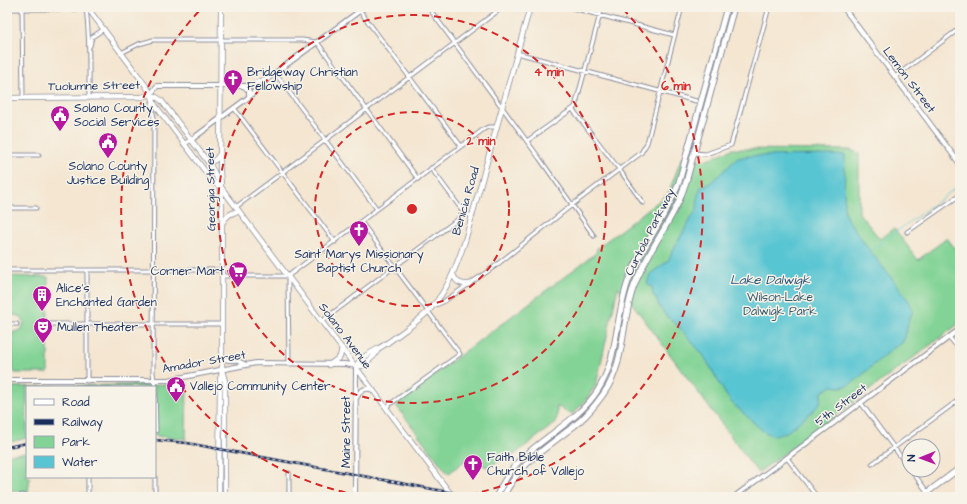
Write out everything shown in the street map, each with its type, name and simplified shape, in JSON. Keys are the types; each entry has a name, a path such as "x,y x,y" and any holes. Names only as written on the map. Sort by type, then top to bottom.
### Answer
{"main road":[{"name":"Solano Avenue","path":"87,7 151,94 155,105 184,144 214,183 221,187"},
{"name":"Georgia Street","path":"219,497 220,379 222,370 220,7"},
{"name":"Benicia Road","path":"356,366 361,358 403,332 428,311 443,292 452,274 465,241 530,7"},
{"name":"Curtola Parkway","path":"496,497 510,473 519,462 575,417 586,406 598,390 609,365 624,292 628,281 678,187 727,7"},
{"name":"Curtola Parkway","path":"503,497 508,487 523,466 531,458 581,420 605,392 618,362 634,286 677,204 686,182 734,7"},
{"name":"Solano Avenue","path":"151,94 161,100 192,140 214,170 221,187 237,209 453,497"},
{"name":"Tuolumne Street","path":"7,98 142,97 151,94"},
{"path":"691,139 692,150 694,152"},
{"path":"208,162 213,162 216,160 220,154"},
{"path":"222,224 226,217 237,209"},
{"path":"452,274 455,280 459,283 469,284"},
{"path":"329,364 340,357 342,348"},
{"name":"Georgia Street","path":"222,370 225,380 225,497"},
{"path":"921,497 929,495 960,468"}],"street":[{"path":"7,9 76,9 82,7"},
{"path":"87,7 90,48"},
{"path":"184,144 192,140 249,97 273,75 365,7"},
{"path":"428,7 527,141 594,236"},
{"path":"237,209 325,140 503,7"},
{"path":"569,7 674,35"},
{"path":"527,141 573,110 575,107 602,7"},
{"path":"432,307 443,302 494,267 641,153 647,143 682,7"},
{"path":"694,152 706,154 731,145 768,7"},
{"name":"Lemon Street","path":"842,7 960,164"},
{"path":"22,8 23,98"},
{"path":"360,11 461,146"},
{"path":"895,77 960,28"},
{"path":"89,98 90,48 92,37 104,29"},
{"path":"121,53 139,44 153,40 302,40 317,42 418,178"},
{"path":"517,53 696,101"},
{"path":"273,75 325,140 377,209"},
{"name":"Tuolumne Street","path":"151,94 157,86 244,86 254,84 273,75"},
{"path":"244,86 249,91 249,97"},
{"path":"151,94 154,122 153,373 154,386"},
{"path":"234,108 335,242"},
{"path":"573,110 620,169 643,203"},
{"path":"222,276 288,276 484,129 497,127"},
{"path":"7,155 40,155"},
{"path":"431,168 465,214 472,216"},
{"path":"907,232 960,195"},
{"path":"7,208 36,208"},
{"path":"322,322 465,214"},
{"path":"361,222 460,354 386,407"},
{"path":"7,270 222,270"},
{"path":"86,270 87,381"},
{"path":"288,276 289,364"},
{"path":"7,324 17,324"},
{"path":"48,324 222,324"},
{"name":"5th Street","path":"734,497 960,329"},
{"path":"950,337 960,350"},
{"path":"222,358 236,360 246,365"},
{"name":"Amador Street","path":"7,380 87,381 180,379 256,363 345,364 356,366"},
{"name":"Maine Street","path":"355,497 356,366"},
{"path":"356,399 358,393 362,390 373,390"},
{"path":"872,464 960,399"},
{"path":"861,403 901,457"},
{"path":"787,458 817,497"},
{"path":"288,497 289,474"},
{"path":"88,478 88,497"},
{"path":"155,478 155,497"},
{"path":"917,478 929,495"}],"green space":[{"name":"Wilson-Lake Dalwigk Park","path":"732,149 850,150 859,153 859,213 880,239 894,228 918,260 947,238 960,255 960,323 758,473 634,306 618,287 596,385 586,400 574,413 568,413 557,406 557,418 554,424 515,454 487,467 468,458 448,474 395,404 596,253 597,248 668,194 682,157 703,160"},
{"path":"7,276 48,277 48,373 15,373 13,370 12,333 21,330 24,323 21,317 15,315 7,317"},
{"path":"187,384 186,439 156,436 156,386 67,386"},
{"path":"7,387 26,387 26,438 7,443"},
{"path":"26,452 26,478 30,478 28,492 7,489 7,455"}],"water":[{"name":"Lake Dalwigk","path":"845,155 844,207 846,217 870,251 902,291 910,303 913,311 902,343 892,349 854,382 843,387 832,386 822,392 820,403 814,410 787,432 774,436 763,431 731,402 704,356 679,327 665,315 653,295 652,287 647,284 650,274 668,261 697,209 698,195 701,187 710,183 738,158 748,156"}],"waterway":[{"path":"870,251 960,185"}],"railway":[{"path":"156,440 187,443 475,497"},
{"path":"7,447 26,443"}],"place":[{"name":"Bridgeway Christian Fellowship","path":"233,96"},
{"name":"Solano County Social Services","path":"60,132"},
{"name":"Solano County Justice Building","path":"108,159"},
{"name":"Saint Marys Missionary Baptist Church","path":"359,247"},
{"name":"Corner Mart","path":"238,288"},
{"name":"Alice's Enchanted Garden","path":"42,312"},
{"name":"Mullen Theater","path":"43,344"},
{"name":"Vallejo Community Center","path":"176,403"},
{"name":"Faith Bible Church of Vallejo","path":"473,481"}]}
